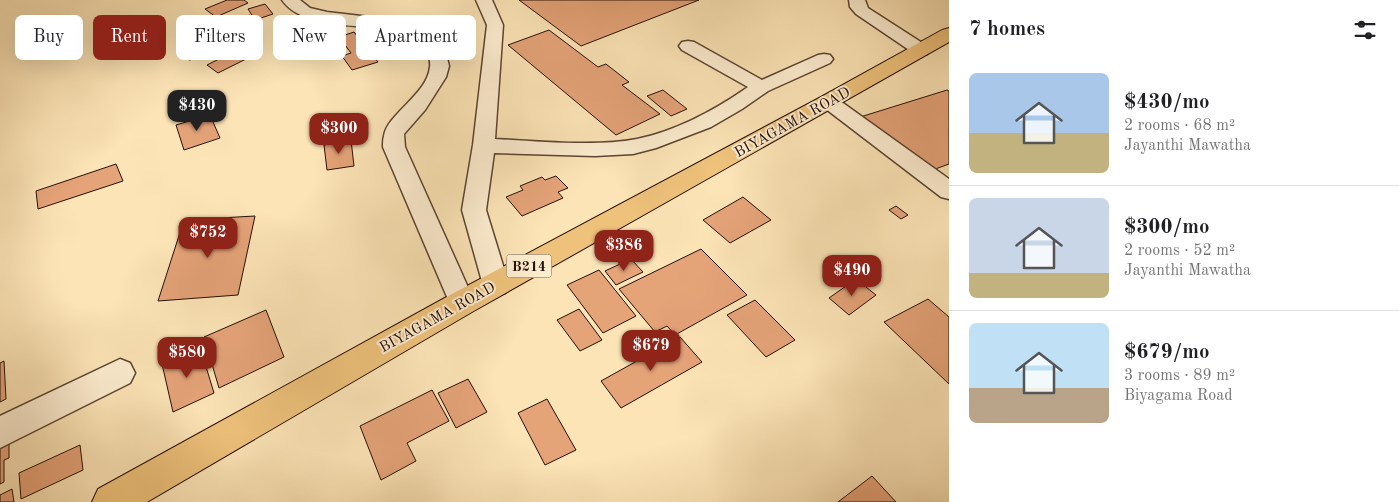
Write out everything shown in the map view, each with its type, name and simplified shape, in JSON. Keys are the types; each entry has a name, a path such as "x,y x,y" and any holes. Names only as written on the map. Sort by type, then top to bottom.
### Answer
{"main road":[{"name":"BIYAGAMA ROAD","path":"111,502 462,303 829,102 949,34"}],"street":[{"path":"290,0 304,11 326,17 412,28 427,33 434,42 440,66 437,77 418,106 403,121 394,134 394,147 462,303"},
{"path":"484,0 495,25 484,145 474,210 496,285"},
{"path":"857,0 858,7 862,11 921,50"},
{"path":"688,46 761,88"},
{"path":"484,145 547,150 640,146 682,133 761,88 824,59"},
{"path":"829,102 949,190"},
{"path":"0,432 120,373"}],"building":[{"path":"227,0 244,0 248,3 221,15 213,15 205,9"},
{"path":"519,0 699,0 581,46"},
{"path":"265,4 273,14 263,17 263,15 252,15 248,9"},
{"path":"549,30 598,67 606,64 629,82 622,85 660,114 616,135 508,45"},
{"path":"354,32 356,34 356,60 376,60 378,62 352,70 345,60 346,55 351,53 346,46 346,35"},
{"path":"217,60 244,60 218,73 207,65"},
{"path":"663,90 687,109 671,116 647,96"},
{"path":"947,90 949,91 949,164 927,172 857,118"},
{"path":"210,115 220,138 184,150 176,125"},
{"path":"351,140 354,166 327,170 324,145"},
{"path":"116,164 123,181 38,209 36,191"},
{"path":"556,176 568,188 558,192 563,198 522,216 506,197 523,190 520,186 542,177 545,180"},
{"path":"743,197 771,220 730,243 703,220"},
{"path":"896,206 908,215 901,219 889,210"},
{"path":"255,216 238,295 158,301 184,220"},
{"path":"701,249 747,295 675,335 667,326 655,332 619,289"},
{"path":"631,259 643,272 616,285 605,271"},
{"path":"599,270 636,316 603,333 567,285"},
{"path":"856,279 876,295 849,315 829,298"},
{"path":"928,299 949,317 949,384 884,322"},
{"path":"755,300 795,340 766,357 727,315"},
{"path":"579,309 602,340 580,351 557,320"},
{"path":"266,310 284,357 219,388 204,337"},
{"path":"680,337 702,362 621,408 601,381"},
{"path":"200,347 214,393 173,412 162,364"},
{"path":"4,361 6,399 0,402 0,363"},
{"path":"468,379 487,412 456,428 438,393"},
{"path":"432,390 449,421 407,443 416,461 381,480 360,426"},
{"path":"547,399 576,450 545,465 518,413"},
{"path":"9,443 9,458 4,460 4,482 0,484 0,447"},
{"path":"80,445 83,470 21,499 19,473"},
{"path":"872,476 896,502 838,502"},
{"path":"12,489 14,502 0,502 0,495"}]}
